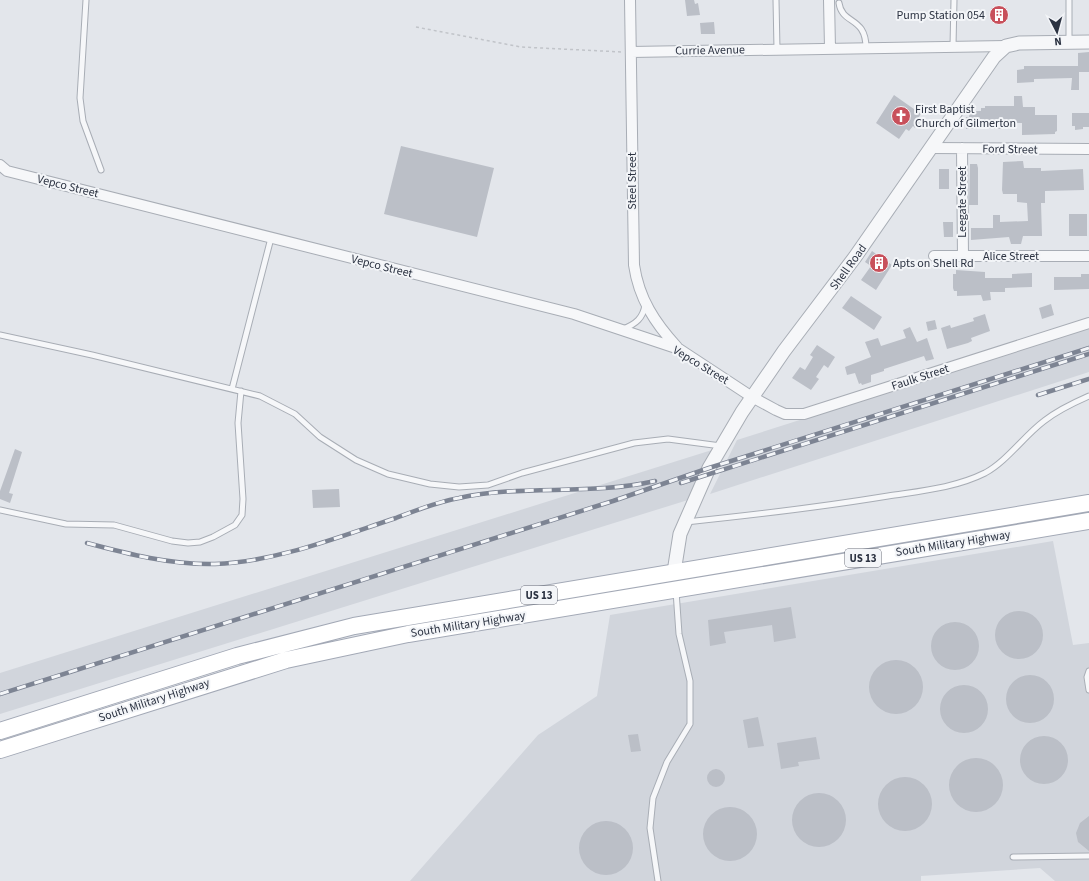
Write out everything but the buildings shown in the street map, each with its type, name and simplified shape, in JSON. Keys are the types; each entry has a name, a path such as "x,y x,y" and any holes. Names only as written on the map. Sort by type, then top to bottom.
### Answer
{"main road":[{"name":"South Military Highway","path":"0,750 286,660 675,581 1089,503"},
{"name":"South Military Highway","path":"0,731 237,656 354,626 1089,521"}],"street":[{"name":"Steel Street","path":"630,0 632,52 633,244 636,280 645,304 663,331 679,349"},
{"path":"830,48 834,2"},
{"path":"1006,46 1029,42 1089,42"},
{"name":"Currie Avenue","path":"632,52 1006,46"},
{"name":"Shell Road","path":"675,581 678,540 685,522 709,468 752,397 784,350 856,257 994,57 1006,46"},
{"name":"Ford Street","path":"931,148 1089,149"},
{"name":"Leegate Street","path":"962,148 963,256"},
{"name":"Vepco Street","path":"2,168 271,238 574,314 623,329 679,349 752,397"},
{"name":"Alice Street","path":"934,256 1089,256"},
{"name":"Faulk Street","path":"752,397 785,414 804,414 1089,323"}],"lane":[{"path":"86,0 80,98 83,121 101,170"},
{"path":"776,0 777,49"},
{"path":"953,46 954,0"},
{"path":"1069,0 1069,42"},
{"path":"834,2 845,17 857,22 862,29 866,40 866,48"},
{"path":"232,389 271,238"},
{"path":"623,329 630,326 643,315 645,304"},
{"path":"0,335 92,355 260,396 295,414 320,436 356,460 388,474 430,484 459,487 488,485 600,451 640,442 668,439 722,446"},
{"path":"0,510 66,524 114,525 172,541 194,542 213,537 235,525 242,515 243,499 238,423 241,391"},
{"path":"685,522 812,508 915,492 967,481 986,472 1044,421 1064,407 1089,396"},
{"path":"658,881 650,828 653,798 667,762 690,724 690,681 679,634 675,581"},
{"path":"1089,671 1087,677 1089,690"},
{"path":"1012,857 1089,856"}],"path":[{"path":"416,27 521,47 632,52"}],"shaded area":[{"path":"1089,328 1089,372 710,494 737,440"},
{"path":"712,450 688,500 0,714 0,673"},
{"path":"1053,541 1073,645 1089,643 1089,881 1055,881 1040,868 921,876 921,881 410,881 538,735 597,696 610,615"}],"railway":[{"path":"0,694 613,501 709,468 1089,348"},
{"path":"681,483 1089,354"},
{"path":"1038,395 1089,379"},
{"path":"87,543 134,555 166,561 199,564 238,562 284,554 396,518 427,506 459,498 483,494 532,490 606,488 655,481"}],"place":[{"name":"Pump Station 054","path":"999,15"},
{"name":"First Baptist Church of Gilmerton","path":"901,116"},
{"name":"Apts on Shell Rd","path":"879,263"}]}
